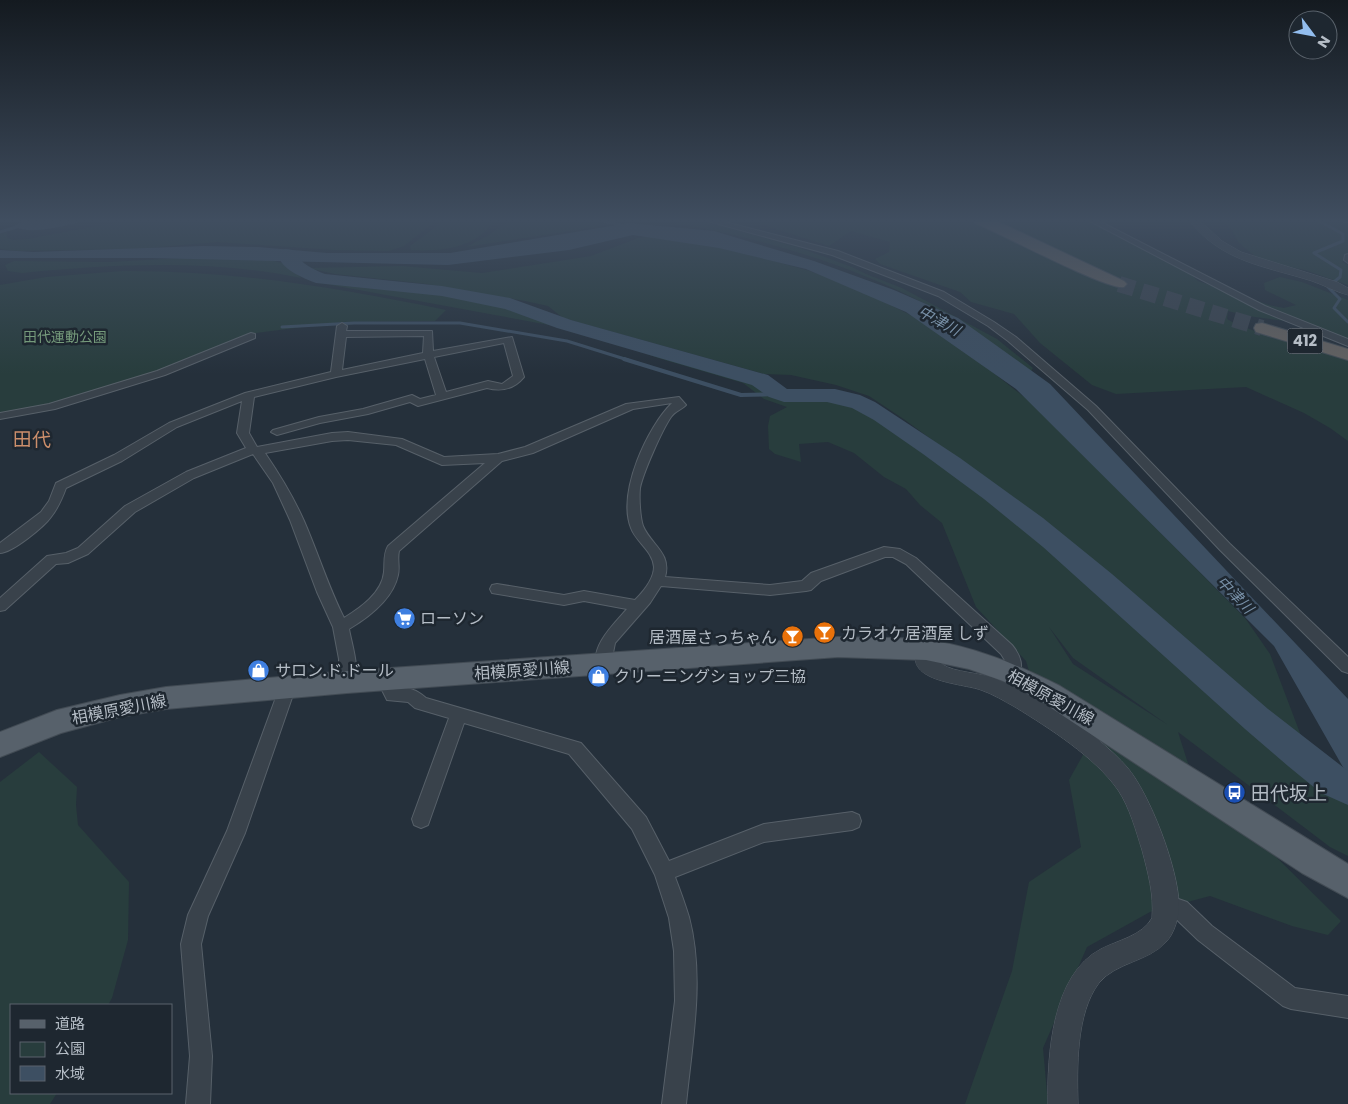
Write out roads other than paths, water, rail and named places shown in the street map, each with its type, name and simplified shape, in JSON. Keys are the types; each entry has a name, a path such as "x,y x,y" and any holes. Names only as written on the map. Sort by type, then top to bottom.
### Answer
{"highway":[{"path":"1089,272 1119,284"},
{"name":"412","path":"1262,328 1348,354"}],"main road":[{"name":"相模原愛川線","path":"0,745 57,722 120,706 166,698 347,682 838,647 926,650 971,659 1012,674 1064,702 1313,862 1348,882"}],"street":[{"path":"884,272 956,302 996,327 1092,408 1197,519 1348,667"},
{"path":"1192,272 1262,308 1348,343"},
{"path":"1295,272 1348,292"},
{"path":"336,374 342,330 430,333 428,354 442,395"},
{"path":"0,416 51,407 161,373 251,336"},
{"path":"0,548 6,548 46,515 60,486 118,458 173,425 249,395 428,354 508,339 518,377 506,387 498,389 488,384 418,403 412,398 364,412 319,420 277,432"},
{"path":"249,395 243,433 280,483 324,592 341,627 348,659 347,682"},
{"path":"0,606 52,559 68,558 83,551 130,509 190,476 255,450 348,436 398,442 442,461 498,458 529,450 630,406 676,399 680,405 674,407 667,414 655,435 634,488 635,521 638,530 657,554 662,564 657,582 608,640 604,664"},
{"path":"0,426 28,412"},
{"path":"341,627 363,614 389,584 392,573 389,558 393,549 498,458"},
{"path":"657,582 770,590 806,586 816,577 881,553 895,552 911,561 1003,646 1014,658 1015,663 1012,674"},
{"path":"497,589 564,600 584,596 638,606"},
{"path":"926,650 926,662 937,673 979,680 1018,699 1075,737 1114,769 1125,781 1137,804 1161,874 1166,905 1163,924 1153,937 1130,951 1102,962 1090,973 1081,989 1068,1029 1063,1058 1063,1104"},
{"path":"390,680 389,688 393,695 412,695 421,703 575,748 639,822 664,872 679,918 684,951 686,1001 674,1104"},
{"path":"198,1104 201,1056 191,944 198,914 236,833 287,688"},
{"path":"421,819 426,787 459,714"},
{"path":"664,872 764,833 852,821"},
{"path":"1166,905 1180,909 1205,933 1291,998 1348,1007"}],"water":[{"name":"中津川","path":"812,272 843,272 894,290 958,318 1050,384 1348,699 1348,776 1274,646 1016,389 906,312"}],"waterway":[{"path":"305,272 322,279 442,291 510,304 564,324 760,380 769,388 784,395 835,396 852,400 867,407 952,463 1033,524 1078,561 1267,728 1334,782 1348,789"},
{"path":"1341,272 1340,277 1328,287 1340,299 1334,308 1348,322"},
{"path":"282,327 354,323 460,323 567,341 628,360"},
{"path":"624,359 741,395 778,394"}],"tunnel":[{"path":"1119,284 1262,328"}],"place":[{"name":"ローソン","path":"404,618"},
{"name":"カラオケ居酒屋 しず","path":"825,633"},
{"name":"居酒屋さっちゃん","path":"793,637"},
{"name":"サロン.ド.ドール","path":"259,670"},
{"name":"クリーニングショップ三協","path":"598,676"},
{"name":"田代坂上","path":"1235,793"}],"district":[{"name":"田代","path":"32,439"}],"park label":[{"name":"田代運動公園","path":"65,337"}]}
